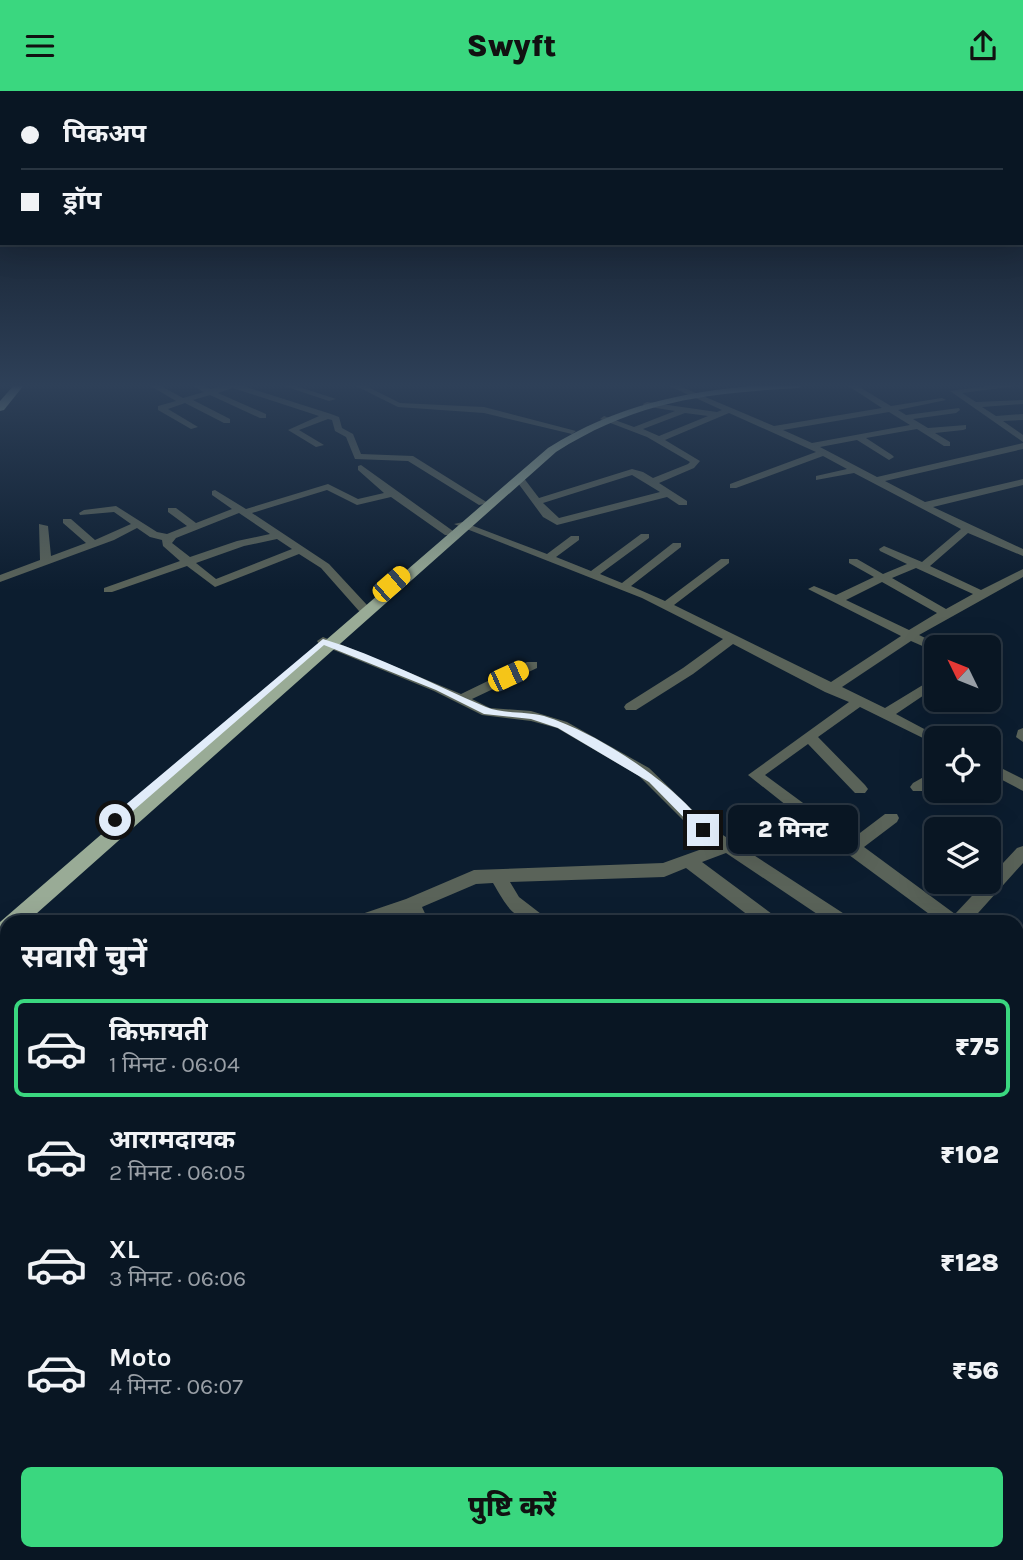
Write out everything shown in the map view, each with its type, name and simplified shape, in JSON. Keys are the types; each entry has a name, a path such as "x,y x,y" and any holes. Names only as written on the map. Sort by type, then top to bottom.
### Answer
{"main road":[{"path":"22,915 540,454"},
{"path":"5,915 328,643 363,608 550,454"}],"street":[{"path":"356,454 360,459 382,456 410,458 483,503"},
{"path":"547,515 655,484 696,463 680,454"},
{"path":"733,486 821,454"},
{"path":"823,454 967,529 1023,554"},
{"path":"884,454 889,457"},
{"path":"873,481 991,454"},
{"path":"361,468 392,494 458,528 548,558 666,606 924,734"},
{"path":"819,478 853,470"},
{"path":"537,502 632,472 683,503"},
{"path":"520,479 547,515 557,522 668,493"},
{"path":"923,506 1023,482"},
{"path":"84,513 116,509 154,535 169,538 244,511 328,487 357,502 392,494"},
{"path":"215,493 301,549 335,575 363,608"},
{"path":"172,510 195,527"},
{"path":"67,521 94,544"},
{"path":"0,579 94,544 138,524"},
{"path":"43,526 46,563"},
{"path":"837,600 855,589 920,565 967,529"},
{"path":"108,590 241,543 280,535"},
{"path":"592,575 645,536"},
{"path":"169,538 167,544 210,582 218,583 301,549"},
{"path":"548,558 575,538"},
{"path":"623,587 677,545"},
{"path":"884,549 981,593"},
{"path":"666,606 725,561"},
{"path":"853,561 945,613"},
{"path":"830,689 945,613 1023,572"},
{"path":"814,589 924,642"},
{"path":"631,707 732,639"},
{"path":"328,643 494,713 531,716 556,723 653,779 703,830 832,915"},
{"path":"461,699 532,665"},
{"path":"884,715 924,689"},
{"path":"858,702 755,775 943,915"},
{"path":"809,736 860,789"},
{"path":"1001,774 1023,786"},
{"path":"918,787 924,783"},
{"path":"851,848 891,818"},
{"path":"380,915 474,877 660,871 727,846"},
{"path":"967,915 1016,872 1023,852"},
{"path":"689,862 761,915"},
{"path":"497,875 513,902 530,915"},
{"path":"412,904 417,915"}],"route":[{"path":"115,820 323,642 439,688 487,712 531,716 562,725 653,779 703,830"}]}
